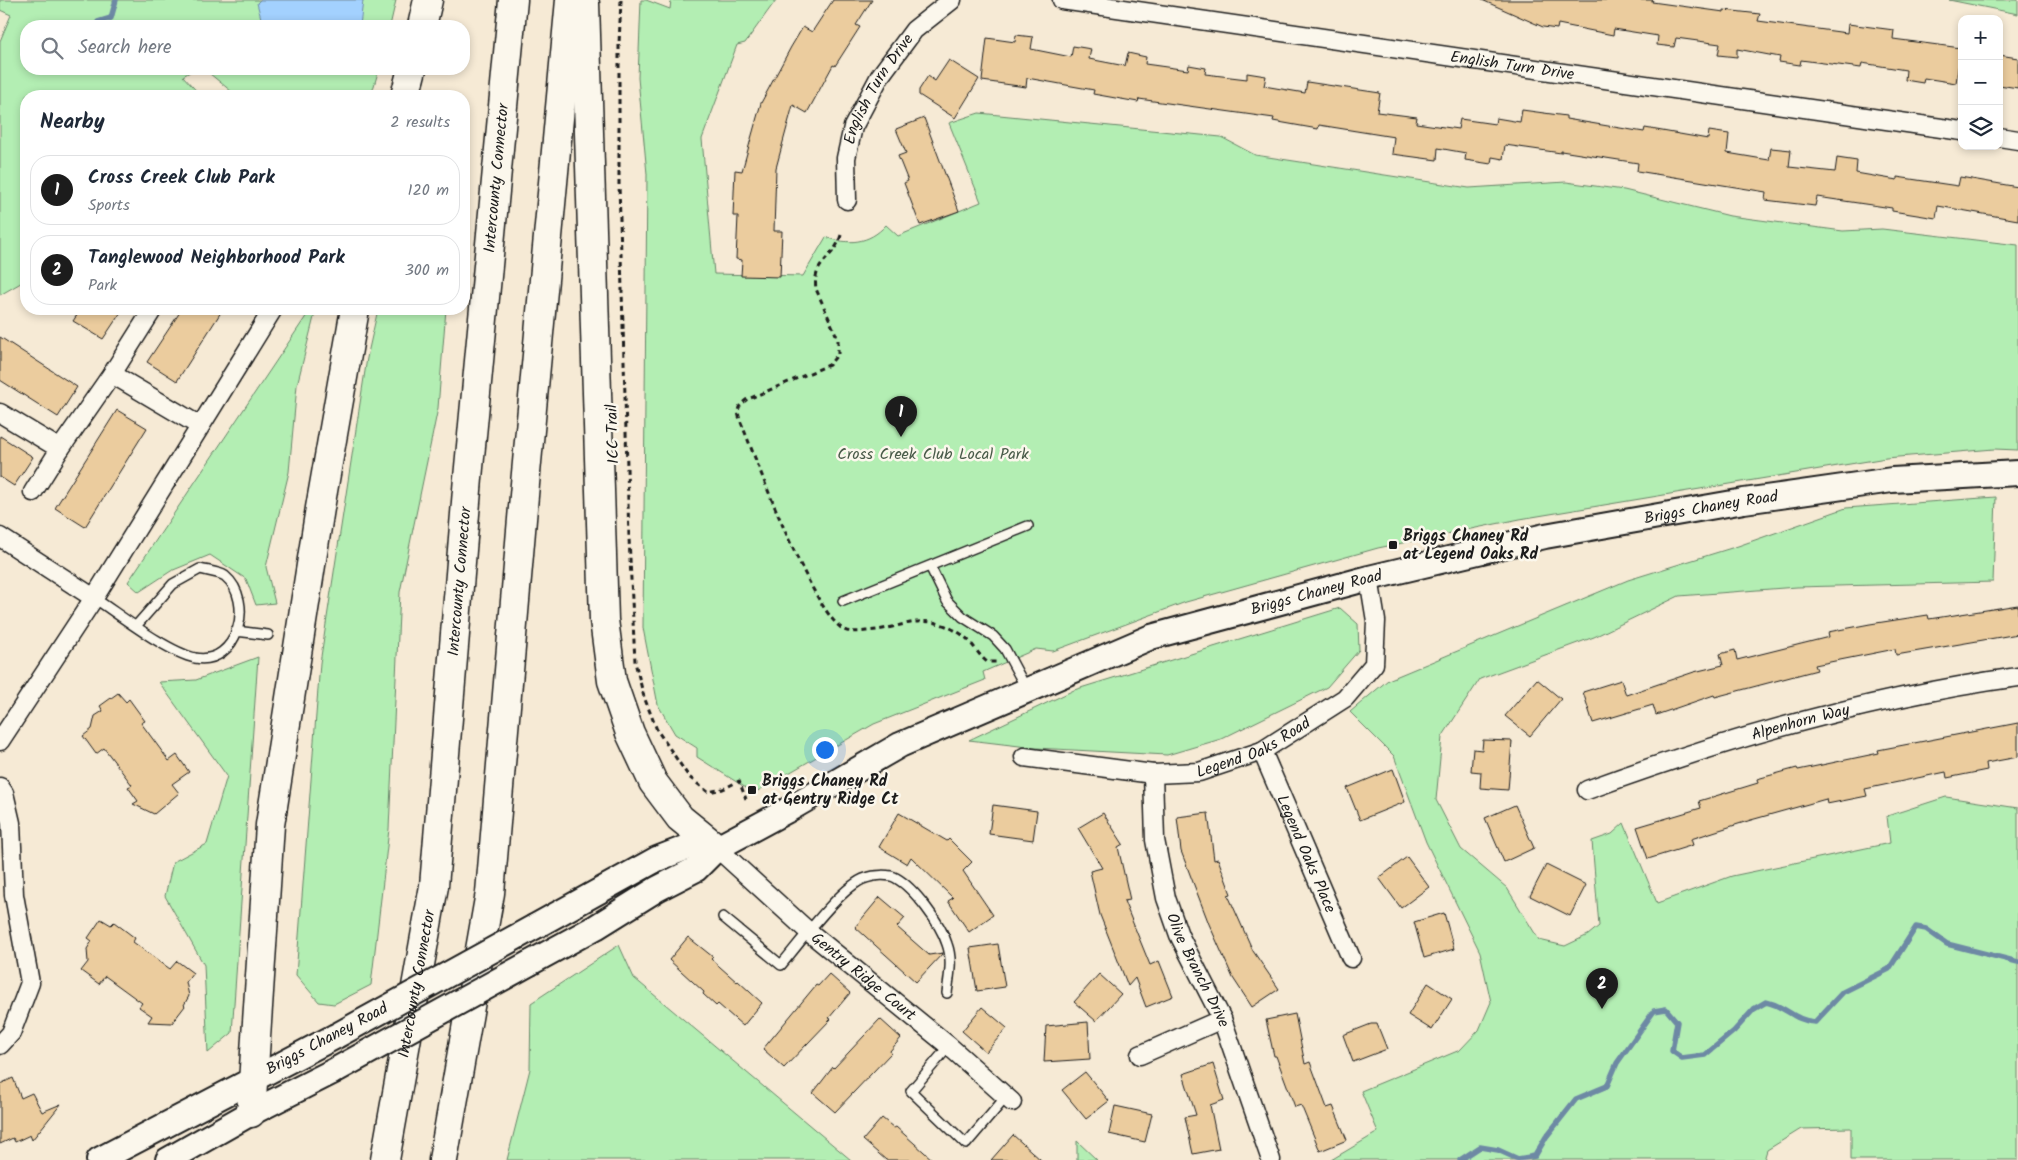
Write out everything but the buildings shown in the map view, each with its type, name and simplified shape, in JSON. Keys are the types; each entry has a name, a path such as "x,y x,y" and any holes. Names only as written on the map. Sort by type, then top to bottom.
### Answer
{"highway":[{"path":"423,20 428,0"},
{"name":"Intercounty Connector","path":"385,1160 434,886 469,468 513,0"},
{"path":"443,1160 490,893 570,0"},
{"path":"584,0 604,620 612,682 630,733 653,782 680,818 717,848"},
{"path":"407,90 410,75"},
{"path":"251,1113 270,826 320,508 354,315"}],"main road":[{"name":"Briggs Chaney Road","path":"168,1160 251,1113 332,1072 530,963 696,869 717,848 786,812 900,745 1151,637 1369,578 1545,536 1744,501 1892,480 2018,473"},
{"name":"Briggs Chaney Road","path":"99,1160 336,1036 657,859 688,847 717,848"}],"street":[{"name":"English Turn Drive","path":"847,200 846,158 853,127 880,76 914,30 952,0"},
{"name":"English Turn Drive","path":"1062,0 1958,130"},
{"path":"2003,138 2018,140"},
{"path":"33,492 149,315"},
{"path":"0,741 94,598 269,315"},
{"path":"112,374 200,426"},
{"path":"0,413 60,449"},
{"path":"0,537 94,598"},
{"name":"Legend Oaks Road","path":"1024,758 1153,774 1199,772 1262,751 1345,698 1374,664 1376,621 1369,578"},
{"name":"Alpenhorn Way","path":"1587,790 1653,766 1804,719 1970,684 2018,677"},
{"name":"Legend Oaks Place","path":"1262,751 1352,958"},
{"name":"Olive Branch Drive","path":"1153,774 1155,840 1166,898 1179,935 1222,1019 1271,1160"},
{"path":"0,787 4,793 11,823 14,895 30,982 11,1034 0,1045"},
{"name":"Gentry Ridge Court","path":"717,848 809,932 949,1046 1009,1099"},
{"path":"1140,1055 1222,1019"}],"lane":[{"path":"843,601 1028,526"},
{"path":"930,566 947,601 963,618 993,636 1005,650 1027,691"},
{"path":"94,598 136,626 178,653 198,658 219,655 233,642 242,612 237,591 224,575 200,569 173,584 136,626"},
{"path":"236,631 268,635"},
{"path":"723,917 781,965 850,888 865,878 895,877 910,890 932,917 948,944 950,960 947,993"},
{"path":"949,1046 911,1091 966,1144 1009,1099"}],"path":[{"name":"ICC Trail","path":"622,0 619,44 619,184 629,538 635,662 644,697 657,730 689,777 708,792 723,790 739,781 746,799"},
{"path":"841,235 835,250 816,271 815,280 816,289 838,339 838,354 829,365 746,400 738,406 737,411 740,420 800,566 824,610 834,623 846,631 860,632 876,631 920,620 932,622 962,635 987,662 998,662"}],"green space":[{"path":"0,0 396,0 391,20 20,20 20,75 185,75 183,76 196,90 20,90 20,283 0,295 0,41 11,15 0,10"},
{"name":"Cross Creek Club Local Park","path":"641,0 670,9 671,0 776,0 745,43 737,45 702,139 714,274 803,276 826,237 850,242 858,241 873,236 886,225 898,236 981,202 949,123 979,113 1221,137 1255,155 1469,188 1566,182 1624,190 1730,216 1843,231 1882,229 2018,245 2018,450 1994,449 1886,458 1520,519 1378,548 1186,602 1053,651 1036,649 983,672 985,680 874,724 754,793 697,757 697,748 675,734 658,705 643,628 647,174 638,78"},
{"path":"1949,0 2018,0 2018,14"},
{"path":"211,75 377,75 373,90 230,90"},
{"path":"307,315 314,315 297,385 289,472 266,567 275,603 256,605 246,579 210,555 171,571 139,592 128,582"},
{"path":"377,315 446,315 438,408 400,592 389,829 371,985 334,1004 319,1002 296,975 320,663 367,358"},
{"path":"1996,497 1993,582 1797,587 1679,596 1594,637 1480,679 1442,737 1436,800 1461,849 1507,888 1539,940 1565,946 1588,935 1599,926 1592,841 1612,834 1624,823 1657,903 1732,876 1890,843 1887,816 1946,797 2018,808 2018,1160 1851,1160 1851,1128 1801,1129 1767,1150 1764,1160 1331,1160 1378,1132 1361,1091 1460,1050 1479,1030 1491,1002 1480,952 1426,842 1394,756 1350,712 1388,680 1628,580 1738,546 1846,508"},
{"path":"1340,608 1358,624 1359,650 1327,687 1221,739 1167,755 1036,748 969,740 1074,690"},
{"path":"258,657 232,1033 208,1053 204,965 165,896 173,862 207,844 227,776 159,682 196,680"},
{"path":"619,945 634,978 851,1160 507,1160 530,1069 531,1003"},
{"path":"1077,1141 1097,1160 1077,1160"}],"water":[{"path":"260,0 363,0 361,20 261,20 257,3"}],"waterway":[{"path":"104,20 111,18 116,0"},
{"path":"1460,1160 1480,1147 1498,1150 1518,1159 1535,1156 1546,1137 1576,1099 1607,1086 1617,1063 1654,1011 1666,1009 1677,1022 1672,1051 1682,1058 1705,1055 1734,1031 1754,1009 1766,1002 1801,1019 1815,1022 1843,992 1889,969 1916,927 1926,929 1947,944 2018,962"}],"place":[{"name":"Cross Creek Club Park","path":"901,437"},
{"name":"Briggs Chaney Rd at Legend Oaks Rd","path":"1393,545"},
{"name":"Briggs Chaney Rd at Gentry Ridge Ct","path":"752,790"},
{"name":"Tanglewood Neighborhood Park","path":"1602,1009"}]}
